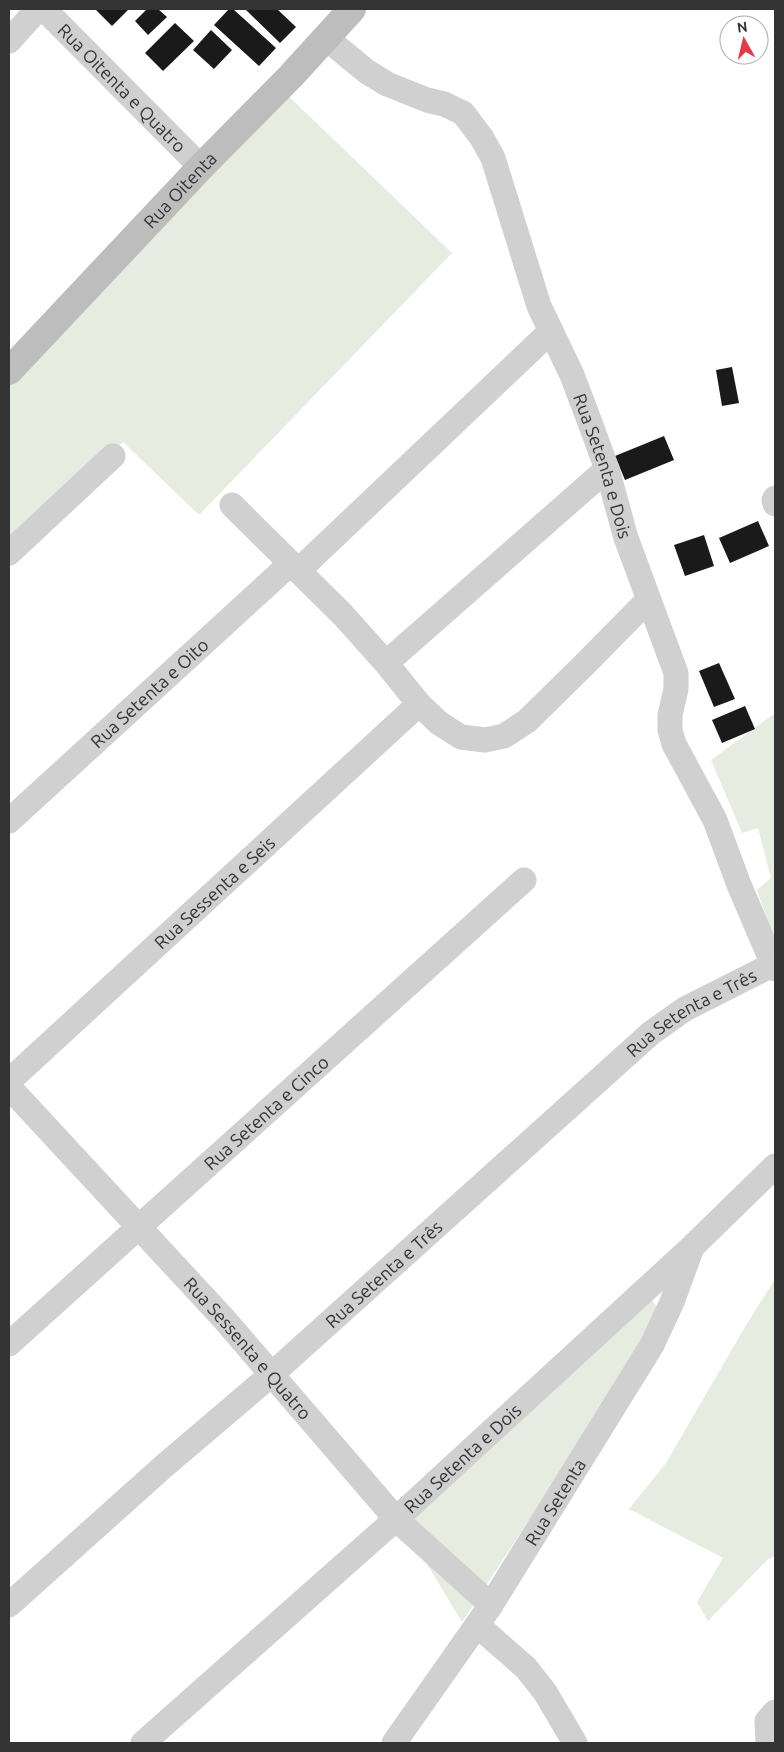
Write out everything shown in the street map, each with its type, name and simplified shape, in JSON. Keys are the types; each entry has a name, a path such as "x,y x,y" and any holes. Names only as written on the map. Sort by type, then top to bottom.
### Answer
{"street":[{"path":"9,42 38,9"},
{"name":"Rua Oitenta e Quatro","path":"44,9 201,167"},
{"name":"Rua Oitenta","path":"9,371 201,167 326,38 343,12"},
{"name":"Rua Setenta e Dois","path":"326,38 366,71 387,84 427,100 444,104 463,113 482,138 493,158 539,306 572,375 607,469 626,538 676,674 676,689 670,715 670,730 674,744 715,820 739,885 774,967"},
{"name":"Rua Setenta e Oito","path":"9,821 294,568 551,331"},
{"path":"9,553 113,456"},
{"path":"386,663 607,469"},
{"path":"775,498 775,504"},
{"path":"232,505 343,615 386,663 419,704 439,723 461,737 485,740 504,736 527,721 648,600"},
{"name":"Rua Sessenta e Seis","path":"9,1081 419,704"},
{"name":"Rua Setenta e Cinco","path":"9,1344 524,880"},
{"name":"Rua Setenta e Três","path":"9,1604 164,1466 271,1375 651,1033 685,1009 774,967"},
{"name":"Rua Sessenta e Quatro","path":"9,1087 224,1319 396,1519 491,1604"},
{"name":"Rua Setenta e Dois","path":"143,1743 396,1519 692,1247 775,1166"},
{"name":"Rua Setenta","path":"394,1743 491,1604 652,1345 672,1302 692,1247"},
{"path":"476,1625 526,1668 545,1692 575,1743"}],"shaded area":[{"path":"281,89 452,253 199,515 123,442 9,546 9,370"},
{"path":"775,713 775,942 757,890 771,878 758,828 742,833 711,760"},
{"path":"775,1279 775,1556 767,1560 708,1621 697,1602 723,1558 629,1509 666,1463"},
{"path":"637,1280 663,1315 462,1622 396,1513"}],"building":[{"path":"95,9 129,9 112,26"},
{"path":"147,9 158,9 167,17 148,35 135,21"},
{"path":"229,9 233,9 276,48 259,66 214,25"},
{"path":"245,9 277,9 296,27 280,43"},
{"path":"175,23 194,41 163,71 145,53"},
{"path":"211,30 232,50 214,69 193,50"},
{"path":"732,367 739,403 722,406 716,370"},
{"path":"664,436 674,460 625,480 615,456"},
{"path":"758,521 769,546 730,563 719,538"},
{"path":"704,535 714,566 685,576 674,545"},
{"path":"719,663 735,699 714,707 699,671"},
{"path":"745,706 755,729 722,743 712,720"}]}
